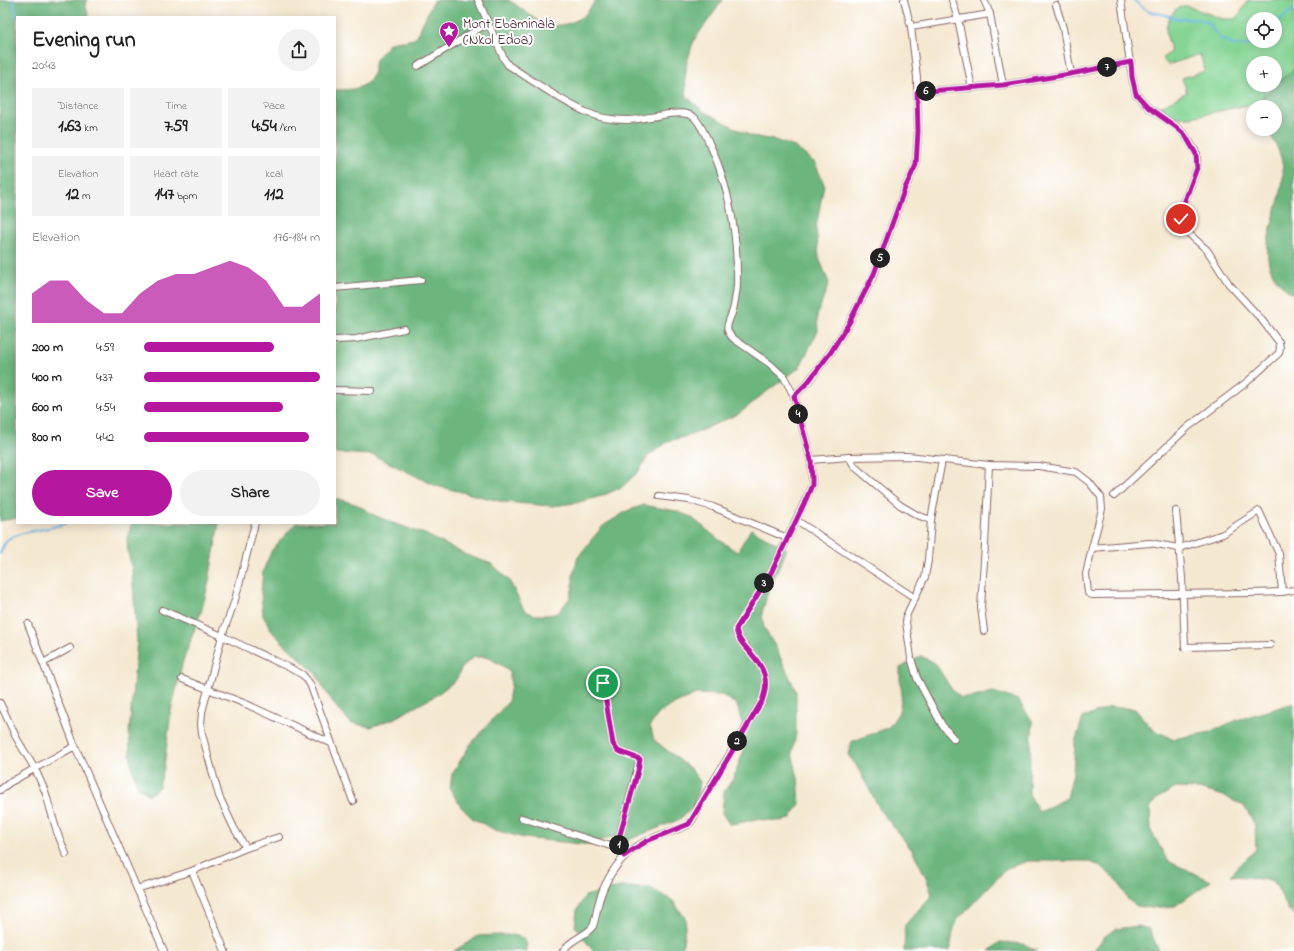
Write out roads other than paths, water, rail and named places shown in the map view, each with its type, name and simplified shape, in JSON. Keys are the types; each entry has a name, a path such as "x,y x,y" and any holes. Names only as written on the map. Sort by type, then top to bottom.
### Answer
{"street":[{"path":"478,0 508,65 562,99 586,112 603,118 642,120 661,115 686,113 694,117 708,138 720,170 730,205 737,270 736,296 727,328 729,335 770,364 784,377 794,396 811,460 812,485 770,575 736,629 737,637 764,671 765,682 762,701 689,824 647,841 624,856 604,886 593,925 587,932 572,941 563,951"},
{"path":"794,396 808,382 831,352 849,323 874,274 905,188 916,165 918,131 916,77 911,27 904,0"},
{"path":"952,0 958,20 972,88"},
{"path":"984,0 990,14 1003,85"},
{"path":"1114,496 1188,427 1247,382 1279,353 1280,348 1279,342 1261,319 1229,284 1207,250 1188,233 1183,226 1180,214 1197,168 1196,154 1185,135 1149,108 1136,94 1132,77 1121,0"},
{"path":"1056,5 1062,23 1070,74"},
{"path":"911,27 990,14"},
{"path":"418,66 488,23"},
{"path":"917,92 1003,85 1131,62"},
{"path":"336,288 421,280"},
{"path":"336,340 356,339 404,329"},
{"path":"336,390 372,392"},
{"path":"811,460 849,457 908,456 988,465 1039,466 1076,472 1088,482 1101,497 1102,509 1086,574 1088,593 1092,595 1282,592 1294,590"},
{"path":"849,457 855,467 900,505 917,515 931,520"},
{"path":"942,460 931,520 928,560 925,577 907,614 906,622 911,658 917,678 942,725 954,739"},
{"path":"984,631 981,607 988,465"},
{"path":"659,496 689,500 713,507 788,538"},
{"path":"1176,511 1185,647 1270,645"},
{"path":"1092,548 1150,543 1179,548 1223,534 1259,511 1279,554 1282,592"},
{"path":"796,520 915,598"},
{"path":"246,848 234,828 219,796 204,744 201,724 202,712 208,688 222,636 235,600 255,524"},
{"path":"162,610 222,636 303,675 310,684 353,802"},
{"path":"28,624 75,746 130,876 138,889 164,951"},
{"path":"43,663 70,648"},
{"path":"182,679 246,704 331,743"},
{"path":"603,683 613,744 618,751 640,759 619,838 620,849 624,856"},
{"path":"0,702 17,740 35,768 45,791 57,832 66,854"},
{"path":"0,790 35,768 75,746"},
{"path":"522,818 620,849"},
{"path":"138,889 192,872 246,848 278,837"},
{"path":"192,872 225,951"}],"waterway":[{"path":"13,0 17,16"},
{"path":"1133,0 1149,12 1179,19 1197,19 1207,22 1220,38 1233,45 1246,46"},
{"path":"1282,18 1294,10"},
{"path":"0,554 6,541 15,535 63,524"}],"place":[{"name":"Mont Ebaminala (Nkol Edoa)","path":"449,48"}]}
